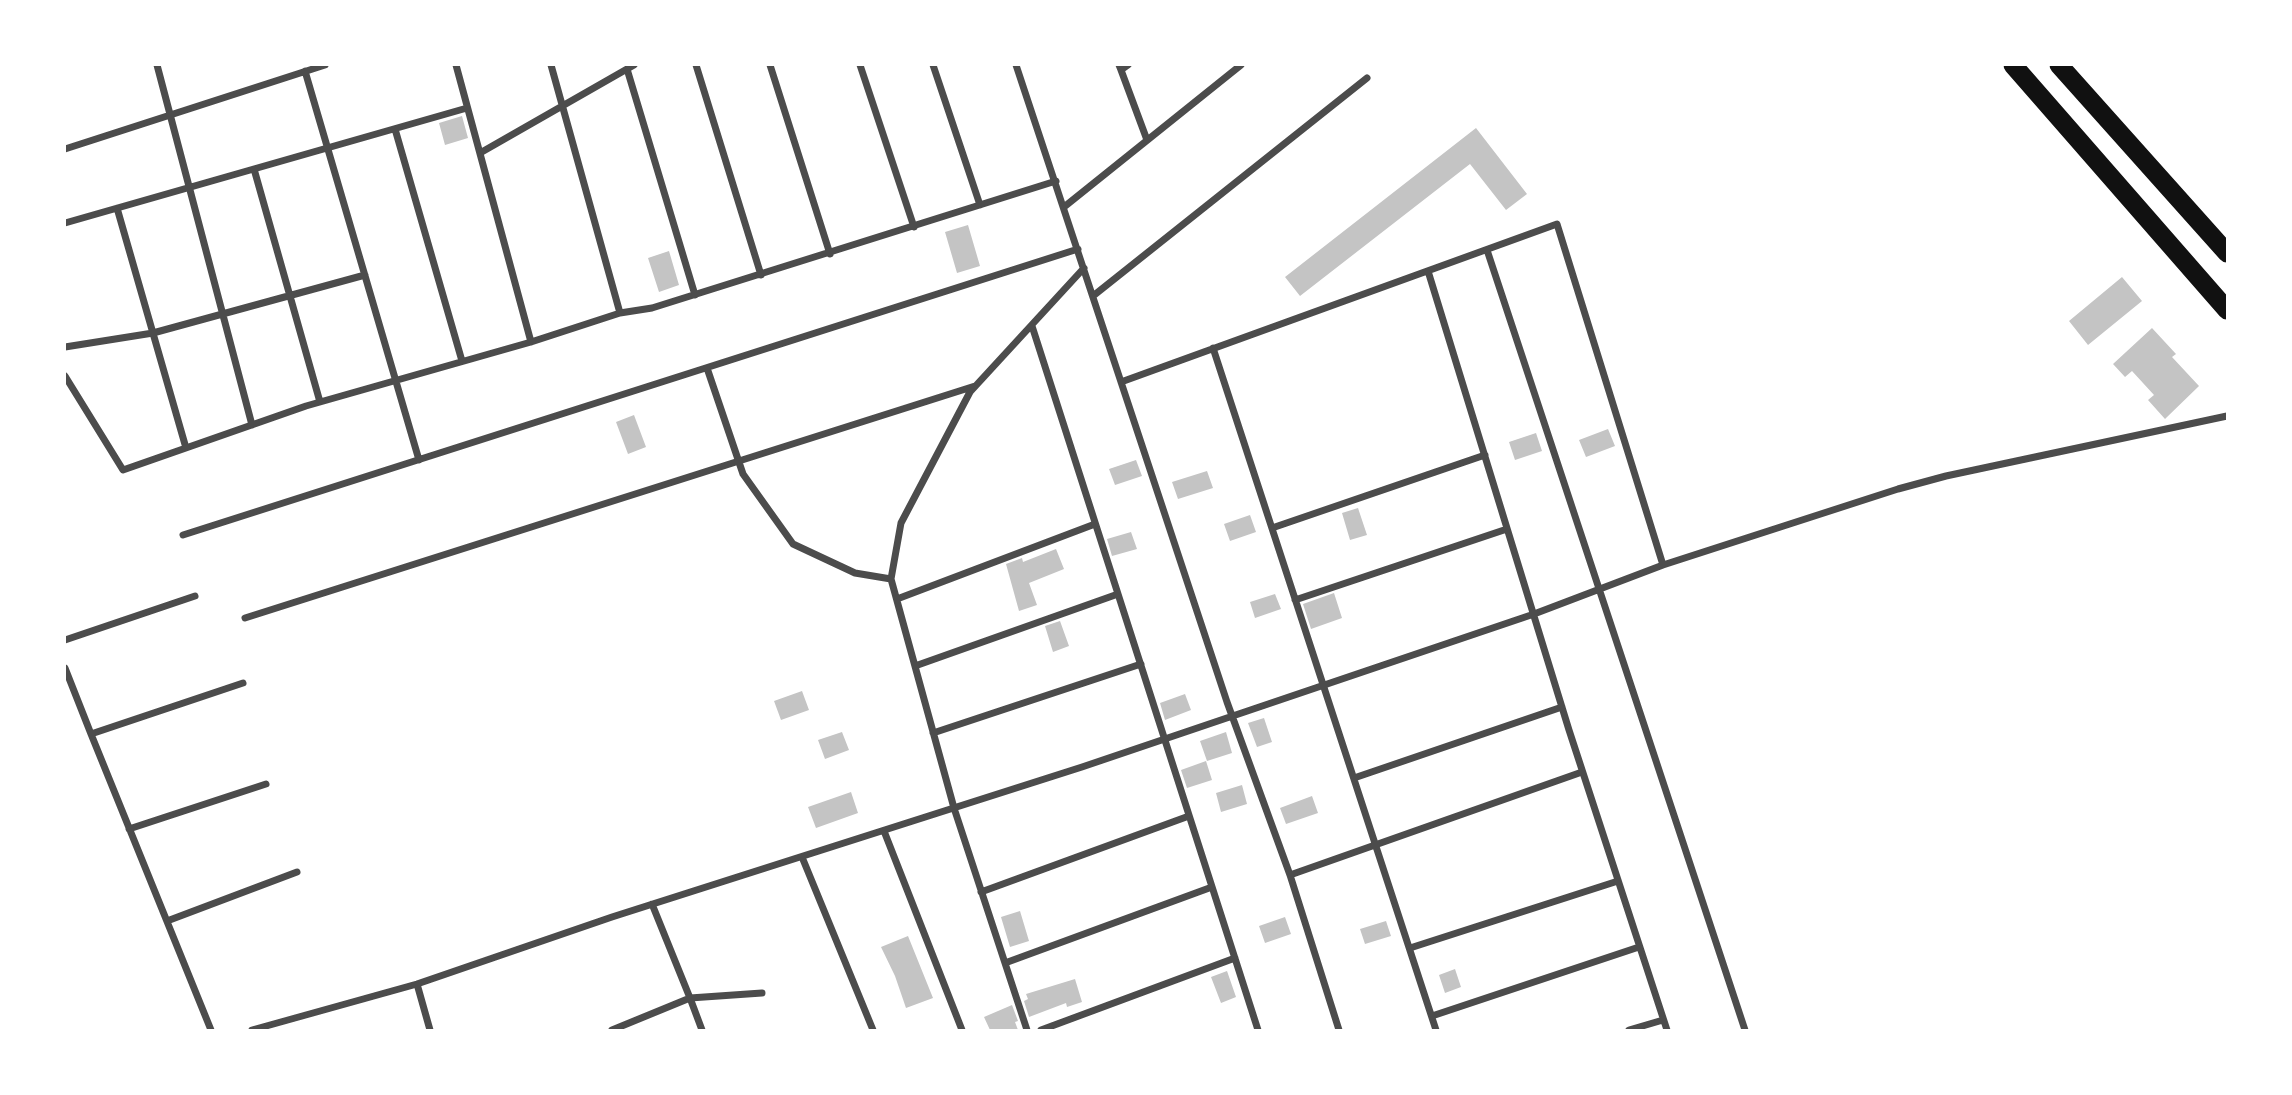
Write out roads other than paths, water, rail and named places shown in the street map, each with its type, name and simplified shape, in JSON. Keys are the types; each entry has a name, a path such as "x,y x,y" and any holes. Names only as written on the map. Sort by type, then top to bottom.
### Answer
{"highway":[{"path":"2013,65 2227,310"},
{"path":"2059,65 2227,253"}],"street":[{"path":"157,65 252,425"},
{"path":"456,65 531,342"},
{"path":"551,65 620,313"},
{"path":"696,65 761,275"},
{"path":"770,65 830,254"},
{"path":"860,65 914,227"},
{"path":"933,65 980,205"},
{"path":"1016,65 1233,716 1290,875 1339,1030"},
{"path":"1128,65 1120,68 1147,140"},
{"path":"1064,207 1241,65"},
{"path":"65,149 319,66"},
{"path":"480,153 631,67 695,295"},
{"path":"305,71 419,460"},
{"path":"1093,296 1367,78"},
{"path":"65,223 467,108"},
{"path":"395,129 462,361"},
{"path":"254,169 320,402"},
{"path":"65,376 123,470 320,402 531,342 620,313 652,309 1056,181"},
{"path":"117,208 186,448"},
{"path":"1121,382 1557,224 1663,565"},
{"path":"183,535 1078,250"},
{"path":"1486,250 1745,1030"},
{"path":"1027,1030 954,808 891,579 901,523 970,392 1084,268"},
{"path":"1428,271 1562,707 1667,1030"},
{"path":"65,347 153,333 365,275"},
{"path":"1032,326 1258,1030"},
{"path":"1213,348 1436,1030"},
{"path":"707,368 743,474 793,544 855,573 891,579"},
{"path":"245,618 976,386"},
{"path":"252,1030 417,984 1164,739 1534,614 1663,565 1898,489 1946,476 2227,416"},
{"path":"1272,528 1485,455"},
{"path":"897,599 1095,524"},
{"path":"1296,600 1507,528"},
{"path":"915,666 1118,594"},
{"path":"65,640 195,596"},
{"path":"933,733 1140,664"},
{"path":"65,668 211,1030"},
{"path":"91,734 243,682"},
{"path":"1354,778 1562,707"},
{"path":"1290,875 1583,772"},
{"path":"130,830 266,784"},
{"path":"981,892 1189,816"},
{"path":"884,831 962,1030"},
{"path":"802,857 873,1030"},
{"path":"167,921 297,872"},
{"path":"1410,948 1618,881"},
{"path":"1004,963 1212,887"},
{"path":"652,905 702,1030"},
{"path":"1432,1016 1639,947"},
{"path":"1041,1030 1235,958"},
{"path":"417,984 430,1030"},
{"path":"612,1030 690,998 762,993"},
{"path":"1629,1030 1663,1020"}]}
